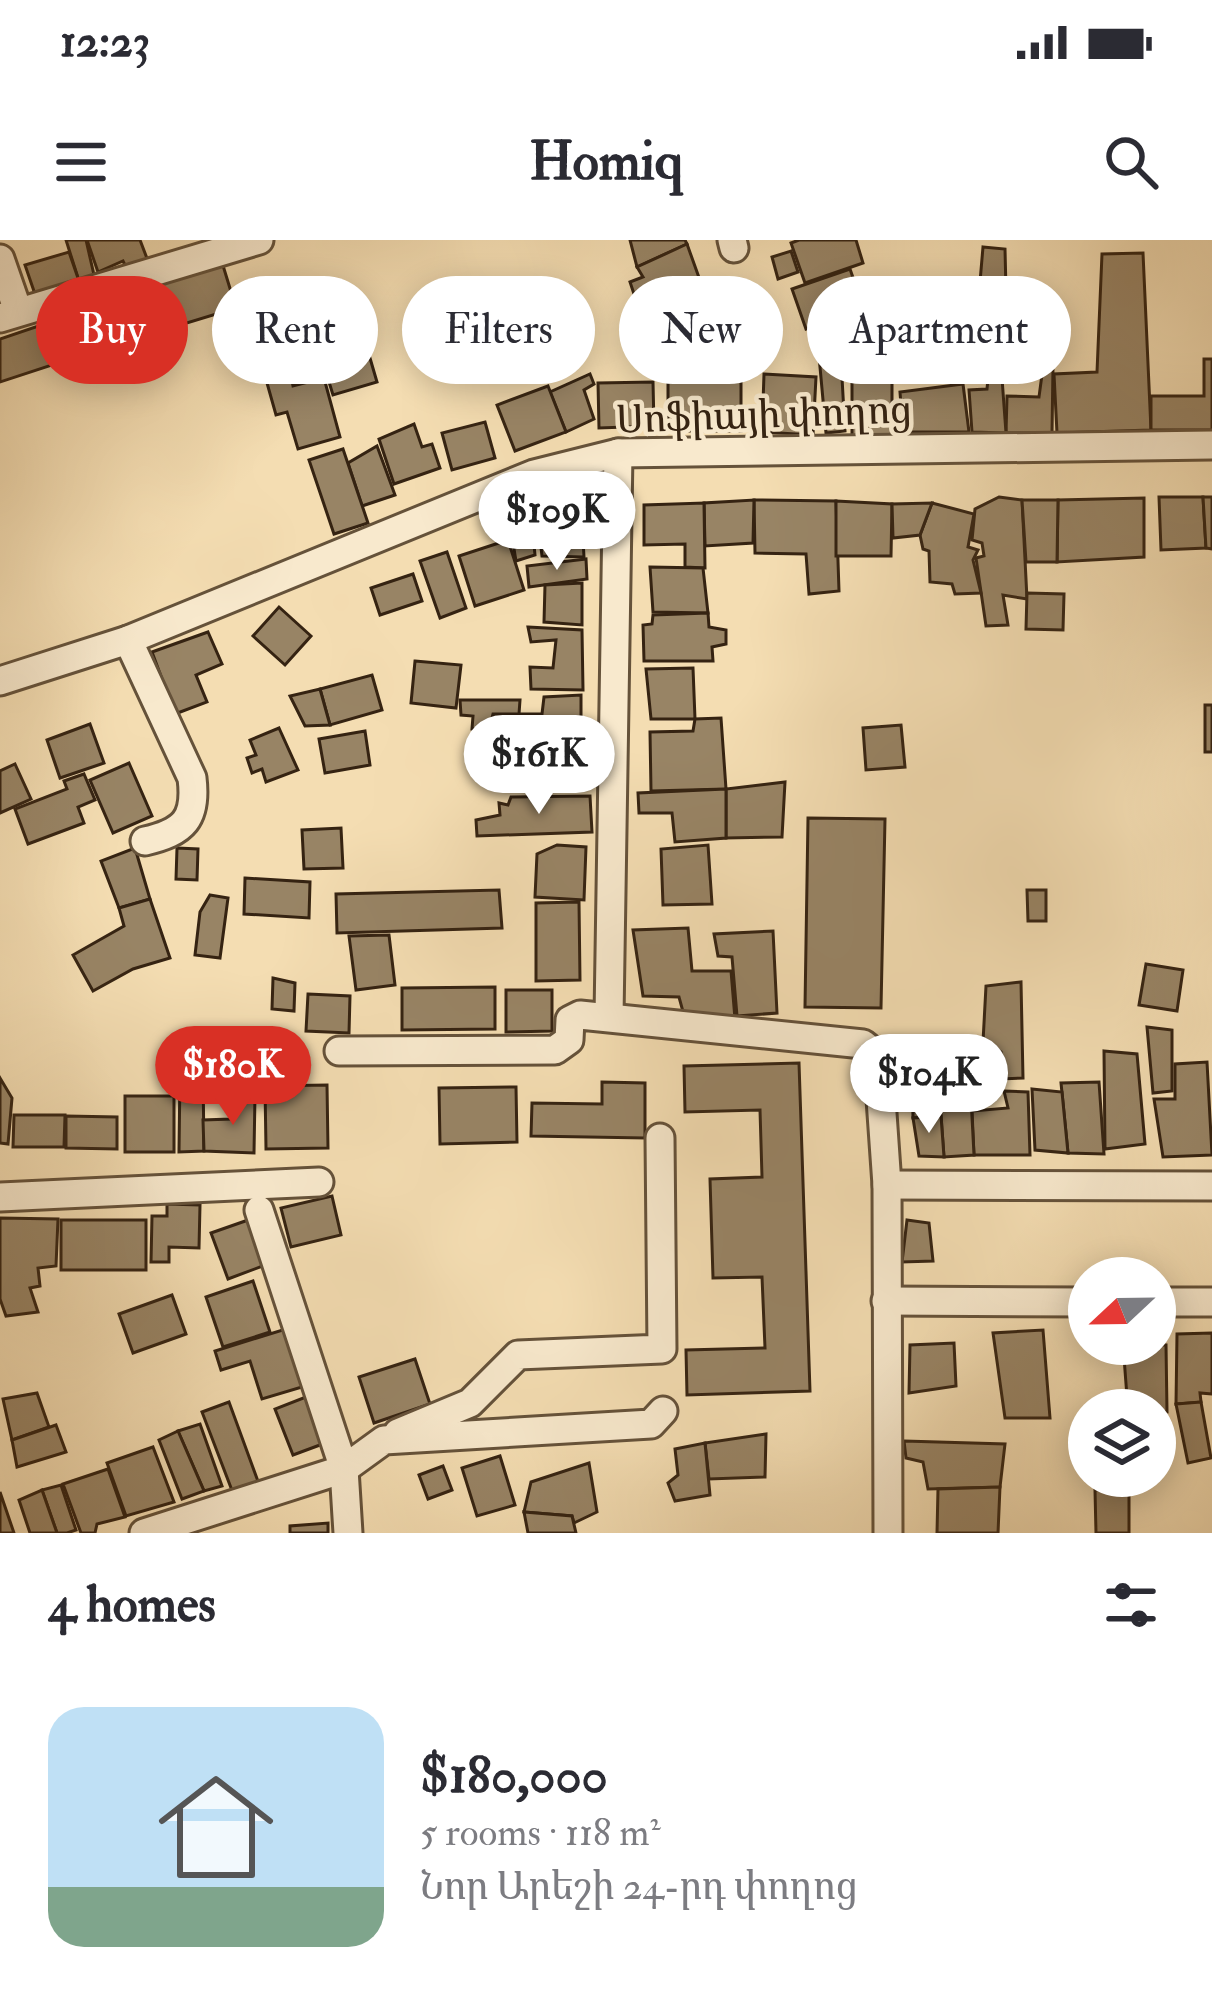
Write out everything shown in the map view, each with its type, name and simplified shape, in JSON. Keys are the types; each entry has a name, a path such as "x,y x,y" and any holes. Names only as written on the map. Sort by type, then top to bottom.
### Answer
{"street":[{"path":"0,259 9,315 259,240"},
{"name":"Սոֆիայի փողոց","path":"0,681 128,640 534,474 618,453 1212,445"},
{"path":"608,1018 618,453"},
{"path":"128,640 192,778 194,797 193,813 182,829 145,841"},
{"path":"339,1051 555,1050 569,1040 575,1016 862,1044 878,1056 886,1186 888,1533"},
{"path":"144,1533 344,1469 384,1440 470,1403 518,1355 662,1348 660,1138"},
{"path":"0,1197 320,1182"},
{"path":"886,1186 1212,1186"},
{"path":"259,1210 344,1469 348,1533"},
{"path":"886,1301 1068,1302"},
{"path":"1176,1302 1212,1302"},
{"path":"384,1440 651,1424 663,1412"}],"building":[{"path":"66,240 86,240 94,275 77,276"},
{"path":"87,240 140,240 148,261 126,267 123,261 98,272"},
{"path":"630,240 685,240 687,244 637,267"},
{"path":"856,240 863,263 825,276 807,276 805,283 791,243"},
{"path":"687,244 698,276 642,276 637,267"},
{"path":"983,247 1005,249 1006,276 981,276"},
{"path":"791,251 798,272 777,276 772,257"},
{"path":"69,252 77,276 36,276 36,297 25,265"},
{"path":"1143,253 1151,430 1057,433 1055,384 1071,384 1071,373 1097,372 1102,254"},
{"path":"221,259 226,276 212,276 212,315 188,323 188,276 165,276"},
{"path":"807,284 807,329 806,329 792,289"},
{"path":"36,327 36,370 0,382 0,339"},
{"path":"1204,359 1212,359 1212,430 1151,430 1151,396 1204,396"},
{"path":"783,375 807,376 807,384 816,384 813,435 762,432 764,384 783,384"},
{"path":"598,383 653,384 654,426 599,428"},
{"path":"267,384 326,384 340,437 298,449 287,412 276,415"},
{"path":"330,384 370,384 333,395"},
{"path":"568,384 594,384 584,390 594,419 566,432 550,392"},
{"path":"668,384 741,384 741,431 668,431"},
{"path":"822,384 842,384 845,431 826,433"},
{"path":"852,384 892,384 892,437 852,437"},
{"path":"963,384 969,432 903,432 900,392"},
{"path":"988,384 1002,384 1006,433 972,432 969,390 987,389"},
{"path":"1041,384 1053,384 1052,433 1006,433 1007,396 1039,397"},
{"path":"548,386 566,432 515,451 497,405"},
{"path":"485,422 495,458 452,470 442,433"},
{"path":"414,424 422,447 432,444 440,468 394,484 379,439"},
{"path":"377,446 395,495 362,506 348,463"},
{"path":"343,449 368,523 334,534 309,460"},
{"path":"999,497 1022,500 1027,599 1003,595 1008,625 986,626 976,558 984,556 982,543 972,540 975,509"},
{"path":"1159,497 1203,497 1206,548 1161,550"},
{"path":"1203,497 1212,497 1212,549 1206,548"},
{"path":"1144,498 1144,557 1057,562 1058,500"},
{"path":"754,500 836,501 839,591 809,594 806,554 755,553"},
{"path":"754,500 753,543 705,546 704,503"},
{"path":"1022,500 1058,500 1057,562 1026,562"},
{"path":"836,501 892,504 891,556 836,556"},
{"path":"581,503 584,557 542,556 536,505"},
{"path":"704,503 705,568 685,567 685,544 644,545 644,505"},
{"path":"932,503 974,514 968,547 978,550 973,560 981,593 955,594 952,584 930,582 929,551 923,549 920,535"},
{"path":"932,503 920,535 893,538 892,504"},
{"path":"531,514 535,555 516,561 509,519"},
{"path":"508,540 524,590 475,606 459,556"},
{"path":"447,552 466,608 440,618 420,561"},
{"path":"586,559 587,579 529,587 527,566"},
{"path":"650,567 703,568 708,613 653,612"},
{"path":"413,574 422,601 380,615 371,588"},
{"path":"582,583 582,625 544,622 545,585"},
{"path":"1027,593 1064,594 1063,630 1026,629"},
{"path":"279,607 311,636 285,665 253,636"},
{"path":"708,613 709,627 726,630 726,644 712,647 713,661 644,661 643,625 652,624 653,615"},
{"path":"528,627 582,630 583,690 531,689 530,667 553,668 556,640 531,642"},
{"path":"208,632 222,664 196,675 207,702 175,714 152,652"},
{"path":"415,661 461,665 456,708 411,703"},
{"path":"693,668 695,719 651,719 646,669"},
{"path":"372,675 382,710 330,725 320,689"},
{"path":"320,689 330,725 305,726 290,696"},
{"path":"581,695 581,739 492,738 493,714 542,714 544,697"},
{"path":"460,700 520,700 519,714 493,714 489,729 472,729 473,716 461,715"},
{"path":"1205,705 1212,705 1212,752 1205,752"},
{"path":"721,718 726,789 651,791 650,732 693,731 695,719"},
{"path":"90,724 104,763 60,778 47,740"},
{"path":"901,725 905,767 866,770 863,728"},
{"path":"279,728 298,770 266,782 262,769 252,773 247,758 256,755 250,740"},
{"path":"365,731 370,765 325,773 319,739"},
{"path":"129,763 152,816 113,833 90,780"},
{"path":"15,764 31,799 0,813 0,771"},
{"path":"84,774 95,800 78,807 84,823 28,844 15,809 67,789 64,781"},
{"path":"785,782 782,837 726,838 726,789"},
{"path":"726,789 726,838 675,842 672,813 639,813 638,793"},
{"path":"590,796 592,832 477,836 476,820 500,815 499,803 508,805 511,797"},
{"path":"808,818 885,819 881,1008 805,1007"},
{"path":"341,828 343,868 304,869 302,830"},
{"path":"557,845 586,847 584,900 535,897 537,854"},
{"path":"708,845 712,904 663,905 661,849"},
{"path":"135,848 150,899 119,908 101,861"},
{"path":"177,848 198,849 197,880 176,879"},
{"path":"245,878 310,882 309,918 244,914"},
{"path":"499,890 502,928 337,933 336,894"},
{"path":"1027,890 1046,890 1046,921 1028,921"},
{"path":"210,895 228,898 220,958 195,955 200,912"},
{"path":"150,899 170,958 133,969 93,991 73,955 124,926 119,908"},
{"path":"579,902 580,980 536,981 536,903"},
{"path":"688,928 692,971 731,971 735,1019 685,1019 679,997 643,996 633,930"},
{"path":"773,931 777,1013 737,1016 732,957 718,956 714,934"},
{"path":"389,935 395,985 356,990 349,936"},
{"path":"1146,964 1183,970 1177,1011 1139,1005"},
{"path":"273,978 295,983 294,1011 272,1009"},
{"path":"1021,982 1023,1078 1001,1079 1001,1052 983,1042 986,986"},
{"path":"495,987 495,1029 402,1030 402,988"},
{"path":"506,990 552,990 552,1031 506,1032"},
{"path":"308,994 350,996 349,1033 306,1031"},
{"path":"1147,1027 1172,1030 1172,1091 1153,1093"},
{"path":"939,1048 948,1100 940,1101 941,1116 913,1118 912,1049"},
{"path":"1104,1051 1137,1054 1145,1144 1105,1149"},
{"path":"1207,1062 1212,1155 1163,1157 1154,1099 1175,1099 1175,1064"},
{"path":"799,1063 810,1391 687,1395 686,1350 765,1348 762,1277 713,1278 710,1179 762,1177 760,1110 685,1112 684,1066"},
{"path":"180,1073 203,1073 204,1151 179,1152"},
{"path":"0,1078 12,1098 8,1144 0,1143"},
{"path":"602,1082 645,1083 645,1138 531,1136 532,1103 602,1104"},
{"path":"1099,1082 1104,1154 1068,1153 1061,1083"},
{"path":"327,1085 328,1148 266,1149 265,1086"},
{"path":"516,1087 517,1142 440,1144 439,1088"},
{"path":"1032,1089 1062,1092 1068,1153 1035,1150"},
{"path":"1004,1091 1028,1092 1030,1155 974,1155 972,1111 1008,1108"},
{"path":"232,1095 255,1095 254,1153 204,1151 203,1120 231,1119"},
{"path":"125,1096 174,1096 174,1152 125,1152"},
{"path":"971,1098 974,1155 944,1157 940,1101"},
{"path":"14,1115 65,1115 64,1147 13,1147"},
{"path":"66,1116 117,1117 117,1149 66,1148"},
{"path":"941,1116 944,1157 919,1156 913,1118"},
{"path":"332,1196 341,1235 291,1247 281,1208"},
{"path":"167,1204 200,1205 199,1248 169,1247 169,1262 151,1262 152,1216 167,1216"},
{"path":"0,1218 58,1219 56,1266 38,1268 40,1286 30,1288 38,1312 6,1316 0,1299"},
{"path":"251,1219 268,1264 228,1279 211,1233"},
{"path":"61,1220 146,1220 146,1270 61,1270"},
{"path":"907,1220 929,1223 933,1261 902,1262"},
{"path":"253,1281 270,1332 223,1347 206,1297"},
{"path":"172,1295 186,1334 133,1353 119,1314"},
{"path":"289,1328 312,1384 262,1399 250,1361 221,1370 215,1351"},
{"path":"1043,1330 1050,1418 1005,1418 993,1333"},
{"path":"1212,1333 1212,1394 1200,1393 1201,1402 1176,1404 1177,1334"},
{"path":"954,1343 956,1386 909,1393 910,1345"},
{"path":"415,1359 430,1404 374,1423 359,1377"},
{"path":"1125,1365 1166,1365 1167,1389 1126,1389"},
{"path":"37,1393 49,1427 12,1440 3,1399"},
{"path":"311,1395 328,1442 293,1455 275,1409"},
{"path":"229,1402 259,1484 233,1493 202,1412"},
{"path":"1201,1402 1211,1458 1188,1463 1176,1404"},
{"path":"200,1424 222,1486 204,1491 178,1431"},
{"path":"56,1425 66,1452 17,1467 12,1440"},
{"path":"178,1431 204,1491 182,1499 159,1440"},
{"path":"766,1434 765,1477 709,1479 705,1443"},
{"path":"904,1441 1005,1444 1000,1487 928,1489 923,1462 906,1458"},
{"path":"705,1443 710,1495 675,1501 668,1483 678,1475 675,1449"},
{"path":"153,1447 174,1502 126,1516 107,1463"},
{"path":"500,1456 515,1505 477,1516 462,1468"},
{"path":"589,1463 597,1512 574,1523 572,1516 524,1512 531,1482"},
{"path":"443,1466 452,1490 428,1499 419,1475"},
{"path":"108,1469 125,1517 97,1524 95,1533 81,1533 63,1484"},
{"path":"61,1485 76,1530 67,1533 57,1533 42,1490"},
{"path":"1000,1487 998,1533 937,1533 938,1489"},
{"path":"42,1490 57,1533 30,1533 19,1500"},
{"path":"0,1492 14,1533 0,1533"},
{"path":"1095,1497 1129,1497 1129,1533 1096,1533"},
{"path":"524,1512 572,1516 576,1533 528,1533"},
{"path":"328,1523 328,1533 290,1533 290,1526"}]}
